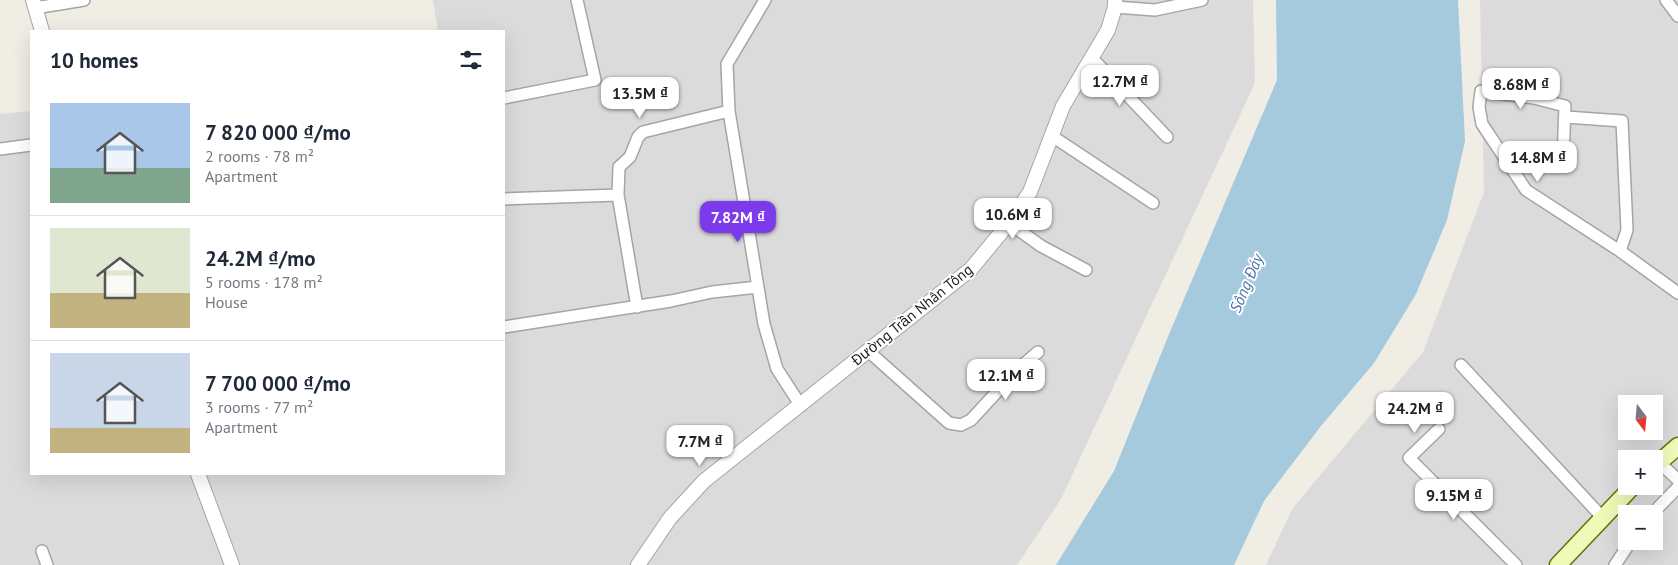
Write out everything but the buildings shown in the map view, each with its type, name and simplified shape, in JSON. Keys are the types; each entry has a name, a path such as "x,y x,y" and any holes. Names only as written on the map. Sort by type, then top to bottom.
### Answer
{"main road":[{"path":"1663,458 1678,446"},
{"path":"1558,565 1624,495"}],"street":[{"path":"42,30 34,4 84,0"},
{"path":"505,98 595,80 577,0"},
{"path":"765,0 727,64 729,111 736,164 764,324 778,369 801,406"},
{"path":"1115,4 1155,10 1202,0"},
{"path":"1666,0 1678,16"},
{"name":"Đường Trần Nhân Tông","path":"638,565 670,518 704,481 801,406 867,350 971,269 1009,224 1030,192 1063,106 1108,30 1115,4"},
{"path":"1092,58 1167,138"},
{"path":"1562,159 1566,117 1565,106 1534,98 1481,90 1479,107 1482,124 1526,190 1620,251 1678,293"},
{"path":"637,307 618,195 619,167 630,157 638,137 644,132 729,111"},
{"path":"1566,117 1622,121 1627,230 1620,251"},
{"path":"1052,136 1153,202"},
{"path":"0,149 30,145"},
{"path":"505,199 618,195"},
{"path":"1009,224 1040,246 1086,270"},
{"path":"505,327 637,307 712,292 758,287"},
{"path":"867,350 949,423 961,425 971,420 1017,370 1038,352"},
{"path":"1461,365 1602,517"},
{"path":"1439,429 1409,458 1516,565"},
{"path":"1663,469 1678,480"},
{"path":"196,476 232,565"},
{"path":"1661,505 1678,488"},
{"path":"1614,565 1625,550"},
{"path":"42,551 47,565"}],"shaded area":[{"path":"433,0 1253,0 1255,83 1061,499 1017,565 0,565 0,114 30,111 30,475 505,475 505,30 438,30"},
{"path":"1480,0 1678,0 1678,565 1266,565 1292,509 1423,352 1484,192"}],"water":[{"name":"Sông Đáy","path":"1276,0 1458,0 1465,141 1447,220 1416,294 1374,363 1321,426 1264,501 1234,565 1056,565 1114,471 1167,339 1277,80"}]}
